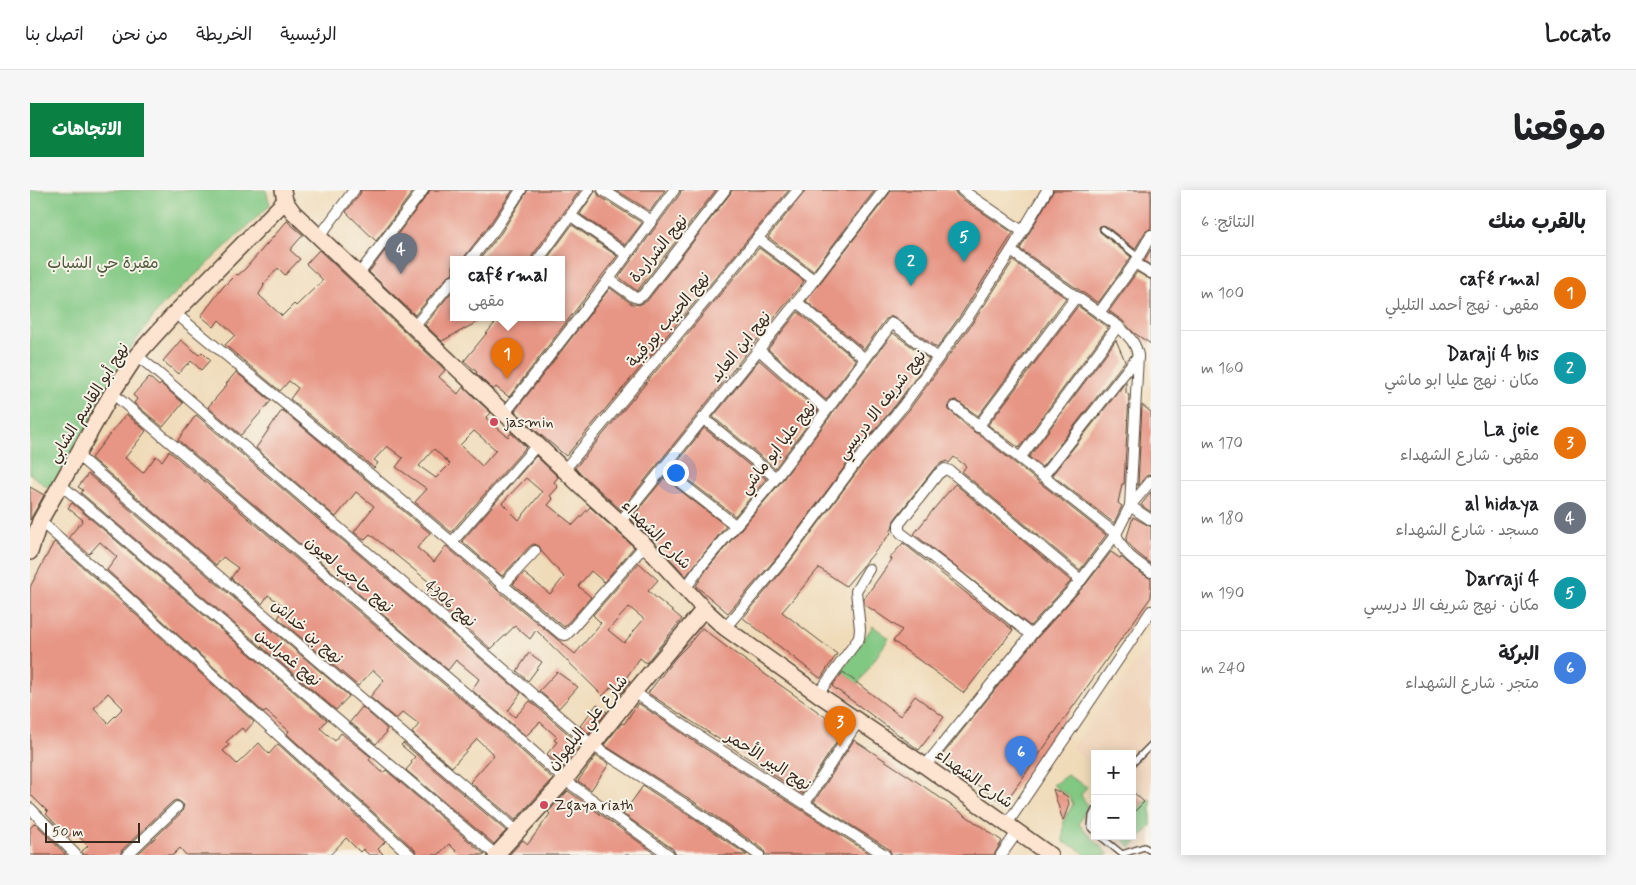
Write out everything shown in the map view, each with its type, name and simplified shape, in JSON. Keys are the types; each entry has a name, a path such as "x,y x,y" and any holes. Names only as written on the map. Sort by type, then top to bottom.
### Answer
{"street":[{"path":"319,237 354,190"},
{"path":"359,274 423,190"},
{"path":"473,256 495,229 521,190"},
{"path":"541,256 589,190"},
{"path":"505,413 610,279 674,190"},
{"name":"نهج الشراردة","path":"610,279 634,297 638,298 643,295 725,190"},
{"name":"نهج الحبيب بورقيبة","path":"564,470 798,190"},
{"name":"نهج ابن العابد","path":"620,522 759,350 884,190"},
{"path":"962,190 1022,231"},
{"name":"نهج شريف الا دريسي","path":"725,628 784,558 938,358 968,317 1011,251 1047,190"},
{"path":"610,192 652,222"},
{"name":"شارع الشهداء","path":"287,194 293,212 645,545 704,609 725,628 1013,827 1050,855"},
{"name":"نهج أبو القاسم الشابي","path":"30,552 40,521 60,484 112,393 137,355 175,312 287,194"},
{"path":"571,216 627,255"},
{"path":"1099,313 1137,260 1151,236"},
{"path":"757,238 814,280"},
{"path":"1011,251 1118,326 1134,342 1138,356 1130,506"},
{"path":"1137,260 1151,273"},
{"path":"414,327 450,284"},
{"path":"978,427 1076,297"},
{"path":"797,302 865,359"},
{"path":"175,312 561,634 566,635 645,545"},
{"name":"نهج عليا ابو ماشي","path":"685,589 734,525 776,478 892,323 938,358"},
{"path":"1020,458 1118,326"},
{"path":"759,350 827,410"},
{"name":"نهج 4306","path":"137,355 592,745 689,807 759,855"},
{"path":"1043,476 1138,356"},
{"name":"نهج حاجب لعيون","path":"112,393 565,780 669,855"},
{"path":"955,407 1116,534 1124,551 1151,572"},
{"path":"703,418 776,478"},
{"path":"452,542 538,444"},
{"name":"نهج بن خداش","path":"77,455 518,832"},
{"path":"663,469 734,525"},
{"path":"1031,635 901,533 899,524 938,474 945,469 950,471 1081,580"},
{"path":"925,766 1031,635 1081,580 1116,534 1130,506 1151,481"},
{"name":"نهج غمراسن","path":"60,484 496,855"},
{"path":"1130,506 1151,520"},
{"path":"40,521 117,588 410,855"},
{"path":"502,586 535,550"},
{"path":"818,694 858,638 860,629 856,591 869,569"},
{"name":"شارع علي البلهوان","path":"496,855 565,780 634,692 704,609"},
{"path":"1001,855 1013,827 1151,611"},
{"name":"نهج البير الأحمر","path":"634,692 705,740 885,855"},
{"path":"805,803 858,720"},
{"path":"127,855 178,807"},
{"path":"30,808 76,855"}],"lane":[{"path":"1103,229 1137,260"},
{"path":"1136,760 1151,745"},
{"path":"1105,840 1122,854 1144,847 1151,851"}],"shaded area":[{"path":"1151,643 1151,855 1110,855 1096,840 1136,840 1136,750 1091,750 1091,767 1072,747"},
{"path":"1091,809 1091,835 1082,826"}],"green space":[{"name":"مقبرة حي الشباب","path":"30,190 266,190 270,205 160,308 128,351 58,481 48,488 30,474"},
{"path":"873,626 889,638 858,684 841,671"},
{"path":"1067,775 1087,787 1081,795 1088,806 1079,824 1091,836 1091,840 1094,840 1109,855 1086,855 1077,848 1063,842 1064,820 1073,804 1069,796 1053,785"},
{"path":"1151,799 1151,826 1131,848 1124,840 1136,840 1136,810 1144,802"}],"building":[{"path":"361,190 414,190 376,241 346,212"},
{"path":"430,190 513,190 465,256 450,256 450,275 415,315 369,272"},
{"path":"528,190 580,190 532,256 482,256 501,233"},
{"path":"596,190 599,196 642,223 625,245 580,214"},
{"path":"616,190 665,190 650,211"},
{"path":"681,190 716,190 637,291 619,277 680,194"},
{"path":"732,190 789,190 566,456 515,411 610,288 632,304 639,305 647,301"},
{"path":"805,190 875,190 813,271 768,237"},
{"path":"891,190 954,190 958,196 1013,233 962,313 937,348 892,316 886,319 864,349 806,301"},
{"path":"1054,190 1151,190 1151,228 1145,232 1135,249 1106,226 1102,225 1099,227 1100,232 1131,257 1098,303 1020,249"},
{"path":"287,221 303,235 290,250 300,259 285,275 278,268 263,285 260,296 282,316 294,304 296,306 323,280 306,264 319,250 445,370 439,377 458,394 463,387 491,413 486,418 508,437 511,433 526,447 451,532 415,502 427,489 396,467 403,458 387,446 374,460 378,463 374,468 290,399 298,388 289,381 280,391 225,345 235,335 219,320 214,327 201,316 223,287 236,274 238,275","holes":["474,431 496,450 482,466 460,445","434,449 450,464 436,478 419,466"]},
{"path":"572,225 617,256 509,397 496,387 493,390 464,361 497,321 565,321 565,256 549,256"},
{"path":"759,248 804,281 621,510 575,468"},
{"path":"1151,249 1151,265 1144,261"},
{"path":"1013,261 1066,298 978,416 956,400 950,402 948,409 974,432 1106,535 1080,570 962,472 966,466 954,457 949,463 947,461 941,463 933,470 894,520 891,533 846,586 819,568 782,612 837,654 820,678 743,618 789,563 862,465 909,410 974,321"},
{"path":"1137,272 1151,280 1151,344 1134,333 1123,321 1109,311"},
{"path":"450,294 450,321 479,321 442,341 425,325"},
{"path":"1078,306 1108,328 1019,448 988,425"},
{"path":"798,312 856,360 826,400 768,349"},
{"path":"893,333 929,359 898,402 852,457 779,555 728,613 696,586 707,569 781,482"},
{"path":"181,340 199,355 202,352 210,360 201,370 191,361 178,374 163,361"},
{"path":"1116,340 1125,361 1042,467 1029,457"},
{"path":"759,360 818,411 775,468 713,417"},
{"path":"236,372 271,401 241,435 208,407"},
{"path":"149,377 159,386 161,384 183,403 163,427 134,403 137,399 133,395"},
{"path":"1126,382 1126,393 1129,395 1124,484 1122,484 1118,503 1122,506 1114,523 1052,475"},
{"path":"1142,405 1151,412 1151,474 1146,476 1138,486"},
{"path":"282,410 430,533 417,548 434,562 446,546 575,654 601,623 593,615 639,563 658,580 648,591 682,619 646,663 640,658 626,678 630,681 621,693 611,687 603,696 536,630 530,639 515,626 491,649 427,594 434,586 370,534 364,540 354,532 374,506 356,492 336,517 256,448","holes":["629,607 644,619 624,643 608,630"]},
{"path":"126,414 146,431 125,458 143,473 156,456 162,461 169,451 512,742 553,779 515,820 470,782 494,755 477,739 452,767 412,733 419,724 403,712 396,719 370,697 384,680 373,670 358,686 278,618 285,607 268,595 262,604 231,578 238,568 223,557 216,565 91,458"},
{"path":"196,415 521,693 508,711 515,717 530,701 581,745 562,768 547,754 557,742 554,740 557,737 540,722 526,736 472,690 479,679 456,660 448,670 178,440"},
{"path":"704,428 766,479 735,516 673,468"},
{"path":"536,456 558,477 554,482 558,487 550,496 553,499 548,505 573,525 590,507 634,547 604,582 591,571 578,586 591,597 564,627 513,584 524,573 550,594 564,577 539,546 534,544 530,546 502,576 462,541","holes":["526,478 542,492 519,520 502,503"]},
{"path":"88,474 349,696 336,710 81,493 83,490 78,487"},
{"path":"664,478 726,526 686,576 631,519"},
{"path":"955,484 1071,581 1030,626 914,534"},
{"path":"30,487 44,495 30,520"},
{"path":"1151,492 1151,512 1141,505"},
{"path":"72,503 327,720 320,728 335,741 341,733 371,757 369,760 383,773 386,770 485,855 460,855 449,844 438,855 417,855 415,850 287,734 289,731 266,711 264,713 107,570 117,557 100,542 89,554 69,537 83,520 68,508"},
{"path":"1133,517 1151,527 1151,564 1135,551 1126,540"},
{"path":"54,542 254,722 245,732 242,728 226,742 229,745 223,751 237,764 259,743 269,754 278,744 385,842 378,849 384,855 369,855 363,849 360,852 346,838 330,855 186,855 180,848 173,855 137,855 182,812 184,805 176,800 122,850 120,855 83,855 82,851 88,846 74,831 68,837 46,814 48,812 30,794 30,587","holes":["108,693 123,708 108,723 94,708"]},
{"path":"903,543 1013,630 964,693 893,641 902,630 864,604 864,599 892,559 890,558"},
{"path":"1111,552 1151,579 1151,597 1004,804 940,758 1036,639 1086,584"},
{"path":"702,628 844,730 803,794 648,693"},
{"path":"529,653 542,662 528,681 517,671"},
{"path":"557,672 578,687 559,708 539,691"},
{"path":"843,672 900,716 915,696 944,717 919,750 832,686"},
{"path":"638,703 701,746 872,855 766,855 763,849 693,801 604,745 622,723 624,724"},
{"path":"597,704 607,712 589,734 580,726"},
{"path":"362,707 387,729 386,733 376,744 350,722"},
{"path":"854,740 1002,841 994,855 892,855 889,849 814,802"},
{"path":"403,743 506,831 494,844 406,770 415,757 401,745"},
{"path":"596,756 609,764 591,790 578,781"},
{"path":"643,786 747,855 676,855 673,849 623,814"},
{"path":"1053,789 1067,796 1069,804 1063,821"},
{"path":"568,791 657,855 509,855 523,840 528,844 550,814 548,812"},
{"path":"1136,795 1144,802 1136,810"},
{"path":"35,823 66,855 30,855 30,828"}],"place":[{"name":"Darraji 4","path":"964,262"},
{"name":"al hidaya","path":"401,274"},
{"name":"Daraji 4 bis","path":"911,286"},
{"name":"café rmal","path":"507,379"},
{"name":"jasmin","path":"494,422"},
{"name":"La joie","path":"840,747"},
{"name":"البركة","path":"1021,777"},
{"name":"Zgaya riath","path":"544,805"}]}
